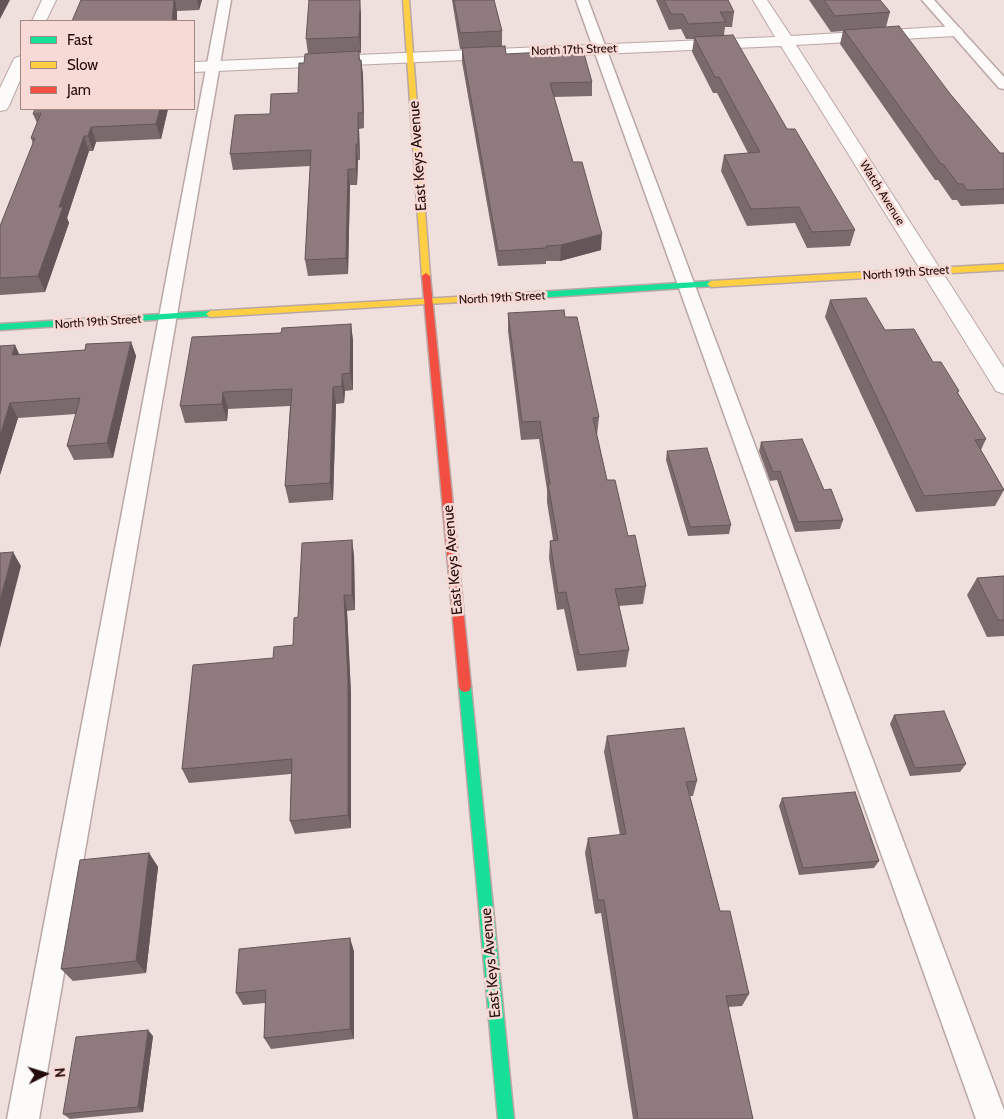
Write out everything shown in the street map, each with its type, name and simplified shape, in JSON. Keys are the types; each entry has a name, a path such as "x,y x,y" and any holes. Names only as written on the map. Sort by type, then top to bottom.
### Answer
{"street":[{"path":"39,20 49,0"},
{"name":"East Keys Avenue","path":"406,0 412,57 428,302 506,1119"},
{"name":"Watch Avenue","path":"760,0 1004,386"},
{"name":"North 17th Street","path":"203,66 786,41 955,31"},
{"path":"0,106 12,76 20,63"},
{"name":"North 19th Street","path":"0,327 686,288 1004,267"}],"lane":[{"path":"23,1119 169,317 203,66 225,0"},
{"path":"582,0 992,1119"},
{"path":"928,0 1004,85"}],"building":[{"path":"81,0 174,0 172,20 72,20"},
{"path":"309,0 360,0 359,37 306,39"},
{"path":"454,0 494,0 502,31 460,33"},
{"path":"664,0 728,0 734,12 720,12 726,22 688,24 683,14 671,14"},
{"path":"824,0 880,0 890,12 835,16"},
{"path":"899,26 951,95 1000,153 1004,153 1004,189 967,190 963,184 958,184 943,164 941,164 844,30"},
{"path":"733,35 787,129 795,129 855,230 812,232 799,207 751,209 724,155 760,152 719,77 715,77 694,37"},
{"path":"505,46 506,54 583,50 592,82 550,83 573,162 582,162 602,234 561,245 546,246 546,248 498,251 462,48"},
{"path":"359,51 363,113 358,113 356,169 348,169 346,258 305,260 311,150 230,154 235,115 270,114 271,94 298,93 299,63 304,63 305,54"},
{"path":"35,110 160,110 156,124 91,127 88,136 84,136 59,207 63,207 38,276 0,278 0,226 35,138 31,138 41,113 33,114"},
{"path":"866,298 885,330 914,329 933,362 941,362 986,439 975,440 1004,490 924,496 830,300"},
{"path":"564,310 565,317 577,317 599,417 593,418 607,480 615,480 628,536 635,535 646,586 615,589 629,650 579,655 566,592 558,593 550,541 558,540 548,484 550,484 540,421 522,422 508,313"},
{"path":"351,324 350,373 342,374 342,386 333,387 330,483 285,486 292,389 223,392 222,404 180,406 192,337 281,333 282,328"},
{"path":"131,342 107,443 67,446 80,398 10,403 0,435 0,346 15,345 12,355 85,350 86,344"},
{"path":"802,439 824,490 831,489 843,520 798,522 780,471 773,472 761,442"},
{"path":"707,448 731,525 690,527 667,451"},
{"path":"352,540 352,595 344,595 348,680 348,815 290,821 292,759 182,769 193,665 273,658 274,647 293,645 294,618 298,617 302,543"},
{"path":"13,552 0,600 0,553"},
{"path":"1004,576 1004,620 998,620 977,578"},
{"path":"944,711 966,764 915,768 894,715"},
{"path":"684,728 697,781 686,782 720,911 730,911 749,994 726,996 753,1119 638,1119 604,900 598,900 588,838 626,834 607,736"},
{"path":"855,792 879,861 803,868 782,798"},
{"path":"149,853 136,961 61,969 80,860"},
{"path":"350,938 350,1029 264,1038 266,990 236,993 239,949"},
{"path":"148,1030 138,1107 63,1114 76,1037"}],"traffic: fast":[{"path":"491,298 711,284"},
{"path":"0,327 210,314"},
{"path":"465,687 506,1119"}],"traffic: slow":[{"path":"406,0 426,276"},
{"path":"711,284 1004,267"},
{"path":"210,314 491,298"}],"traffic: jam":[{"path":"426,276 465,687"}]}
